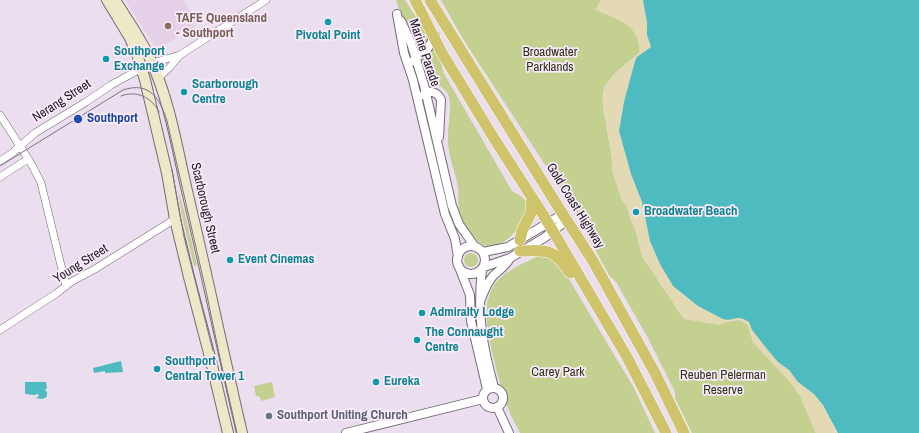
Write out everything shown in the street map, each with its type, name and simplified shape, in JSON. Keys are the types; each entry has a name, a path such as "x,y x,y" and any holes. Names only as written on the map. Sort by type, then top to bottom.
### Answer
{"highway":[{"path":"415,0 442,53 495,140 551,227 628,357 666,433"},
{"name":"Gold Coast Highway","path":"430,0 593,261 648,361 684,433"},
{"path":"442,53 447,42 453,38"},
{"path":"532,197 531,213 522,231 520,246 548,251 560,258 597,314 606,322"}],"main road":[{"path":"108,0 130,38 142,68 167,173 175,219 228,433"},
{"name":"Scarborough Street","path":"115,0 152,63 168,111 207,273 242,433"}],"street":[{"path":"158,78 180,55 266,0"},
{"name":"Marine Parade","path":"474,247 456,217 425,92 406,30 397,14 407,62 413,78 445,214 455,239 458,260 470,295 471,321 491,388"},
{"path":"413,78 412,65 415,59 428,48 434,36"},
{"path":"152,63 180,55"},
{"name":"Nerang Street","path":"0,161 35,133 86,102 110,85 142,68"},
{"path":"418,100 425,92 436,94 441,100 438,146"},
{"path":"0,115 38,175 66,286"},
{"path":"0,177 28,159"},
{"path":"479,304 488,283 493,276 507,264 520,246 565,217"},
{"name":"Young Street","path":"0,330 66,286 175,219"},
{"path":"510,258 470,274 462,271 458,260 462,250 470,247 474,247 483,252 520,246"},
{"path":"483,252 485,259 479,304 481,331 491,388"},
{"path":"491,388 500,390 503,395 502,403 497,407 486,406 483,399 483,395 491,388"},
{"path":"346,433 483,399"},
{"path":"497,407 509,433"}],"shaded area":[{"name":"TAFE Queensland - Southport","path":"125,0 183,0 198,24 157,50"}],"green space":[{"path":"396,0 405,0 428,36 427,44 424,47 416,47 414,44"},
{"name":"Broadwater Parklands","path":"441,0 601,0 596,10 612,16 632,29 639,43 639,53 615,73 605,86 603,92 603,106 612,160 612,170 622,200 627,207 636,232 642,256 684,319 726,322 739,320 748,325 753,342 791,383 800,396 816,433 692,433 675,398 675,392 649,340 616,282 609,275 570,203 463,39"},
{"path":"434,47 440,56 443,72 512,191 522,197 526,202 527,208 525,216 516,231 502,243 494,246 487,246 477,240 463,223 461,217 458,187 448,143 450,111 449,97 443,88 427,84 419,60 428,54"},
{"path":"178,191 197,265 194,266 182,216"},
{"path":"468,253 474,253 478,257 478,263 474,267 468,267 464,263 464,257"},
{"name":"Carey Park","path":"541,255 554,260 561,266 634,388 655,433 520,433 509,411 497,371 487,327 487,304 493,287 502,277 514,268"},
{"path":"272,382 275,397 261,401 260,397 256,396 254,386"}],"sand":[{"name":"Broadwater Beach","path":"601,0 643,0 647,22 647,35 651,48 635,61 624,102 619,131 631,174 642,202 650,241 660,264 673,286 698,306 723,319 740,317 749,322 752,330 778,362 789,370 798,382 814,394 823,405 838,433 816,433 800,396 791,383 753,342 746,323 739,320 732,320 720,325 684,319 642,256 636,232 627,207 622,200 612,170 612,160 602,98 604,90 611,78 639,53 639,43 632,29 626,24 595,10"}],"water":[{"path":"643,0 919,0 919,433 838,433 823,405 814,394 798,382 789,370 778,362 752,330 749,322 741,318 727,320 723,319 698,306 673,286 660,264 650,241 642,202 631,174 619,131 624,102 635,61 637,57 651,47 647,35 647,22"},
{"path":"121,361 123,372 105,373 105,371 94,373 93,368"},
{"path":"25,382 46,382 47,388 45,390 47,392 47,396 40,399 36,398 39,396 38,394 25,394"}],"tram line":[{"path":"0,166 123,90 140,88 147,90 157,99 167,121 237,433"},
{"path":"121,96 127,94 138,94 143,96 152,102 159,112"},
{"path":"172,170 184,237 213,351"}],"place":[{"name":"Pivotal Point","path":"328,22"},
{"name":"TAFE Queensland - Southport","path":"168,26"},
{"name":"Southport Exchange","path":"106,59"},
{"name":"Scarborough Centre","path":"184,92"},
{"name":"Southport","path":"78,119"},
{"name":"Broadwater Beach","path":"636,212"},
{"name":"Event Cinemas","path":"230,260"},
{"name":"Admiralty Lodge","path":"422,313"},
{"name":"The Connaught Centre","path":"417,340"},
{"name":"Southport Central Tower 1","path":"157,369"},
{"name":"Eureka","path":"376,382"},
{"name":"Southport Uniting Church","path":"269,416"}],"park label":[{"name":"Reuben Pelerman Reserve","path":"723,384"}]}
